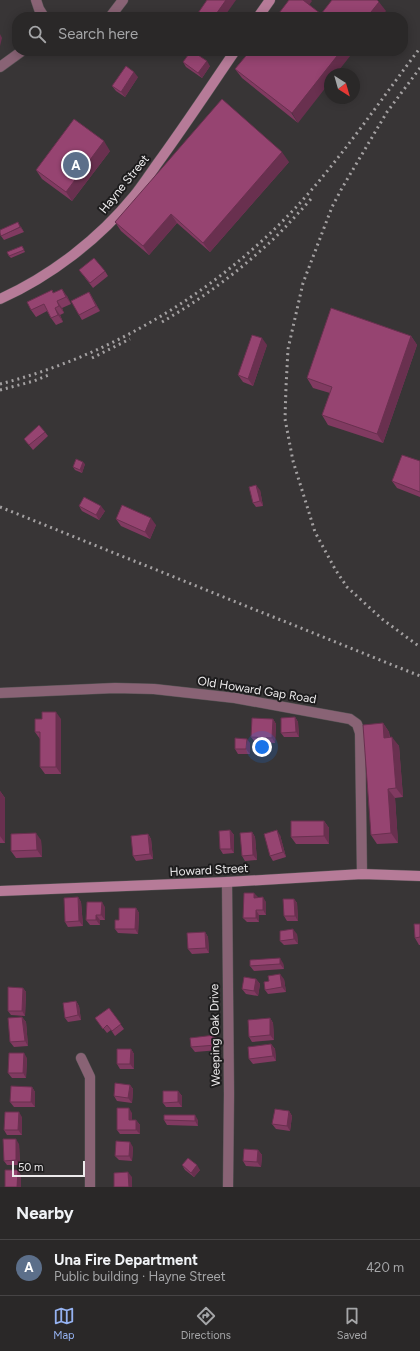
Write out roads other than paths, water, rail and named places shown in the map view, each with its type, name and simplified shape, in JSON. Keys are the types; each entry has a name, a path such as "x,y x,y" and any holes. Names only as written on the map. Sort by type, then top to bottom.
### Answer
{"street":[{"path":"36,0 41,12"},
{"path":"114,12 123,0"},
{"path":"262,12 270,0"},
{"path":"0,68 16,56"},
{"name":"Hayne Street","path":"0,299 55,268 84,246 110,222 134,196 171,146 232,56"},
{"name":"Old Howard Gap Road","path":"0,693 115,688 154,689 235,698 350,719 357,724 360,733 362,874"},
{"name":"Howard Street","path":"0,892 227,882 362,874 420,876"},
{"name":"Weeping Oak Drive","path":"227,882 229,1094 228,1187"},
{"path":"82,1058 90,1077 90,1187"}],"railway":[{"path":"0,384 44,371 128,335 168,312 243,258 277,227 323,177 420,48"},
{"path":"420,68 387,112 332,207 303,283 288,349 285,419 293,461 315,532 335,569 347,587 382,619 420,647"},
{"path":"162,322 212,290 236,272 266,246 311,199"},
{"path":"92,358 130,339"},
{"path":"0,390 34,381 51,374"},
{"path":"0,507 420,676"}],"place":[{"name":"Una Fire Department","path":"76,165"}]}
